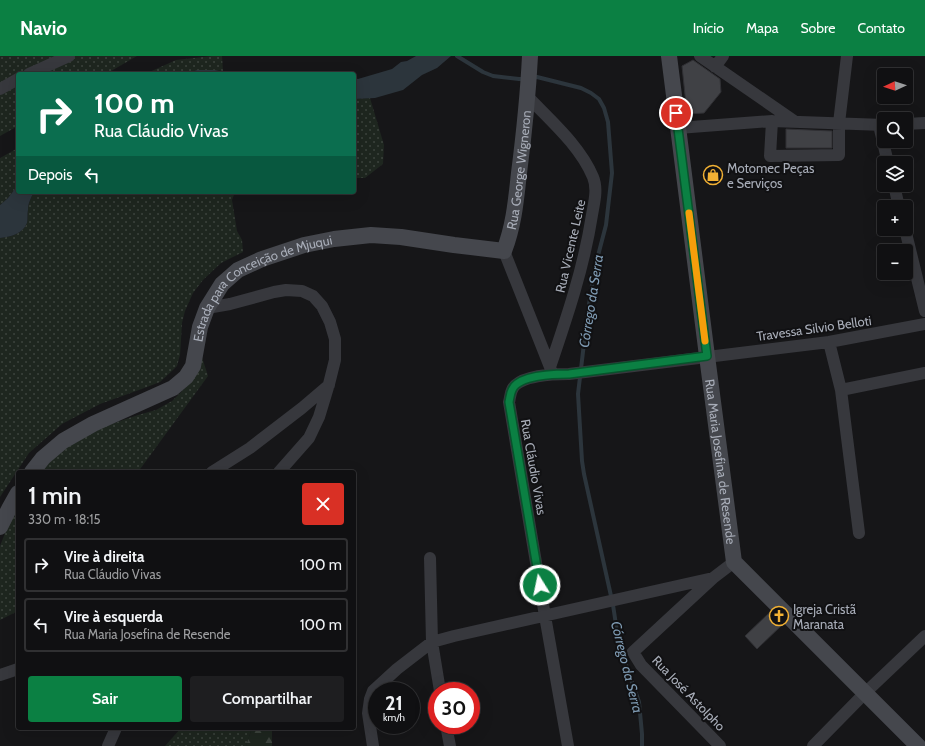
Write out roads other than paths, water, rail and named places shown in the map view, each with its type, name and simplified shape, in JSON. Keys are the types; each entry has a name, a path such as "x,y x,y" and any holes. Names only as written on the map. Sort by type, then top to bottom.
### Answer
{"main road":[{"name":"Rua Maria Josefina de Resende","path":"669,56 734,562 918,746"},
{"name":"Rua George Wigneron","path":"504,251 510,236 514,213 528,92 529,63"},
{"name":"Estrada para Conceição de Mjuqui","path":"34,470 43,458 63,441 93,424 173,388 186,377 193,366 200,327 207,308 222,284 238,270 262,259 304,245 334,239 371,235 401,237 504,251"},
{"path":"0,527 16,497"}],"street":[{"path":"33,72 69,56"},
{"path":"700,56 794,121"},
{"path":"715,67 722,56"},
{"path":"772,121 770,156 839,155 839,123 846,56"},
{"path":"0,89 16,80"},
{"name":"Rua Vicente Leite","path":"528,92 576,148 594,178 596,194 588,241 551,371"},
{"path":"678,128 772,121 877,125"},
{"path":"913,124 925,123"},
{"path":"907,236 925,311"},
{"path":"504,251 551,371"},
{"path":"207,308 230,304 274,292 302,290 313,296 322,306 330,322 335,339 335,360 319,418 309,438 281,470"},
{"name":"Travessa Silvio Belloti","path":"707,356 829,342 925,324"},
{"path":"829,342 841,390 859,533"},
{"name":"Rua Cláudio Vivas","path":"568,746 509,402 512,389 519,382 551,371 569,374 707,356"},
{"path":"841,390 925,373"},
{"path":"215,470 250,448 302,408 329,384"},
{"path":"430,558 432,642 439,682"},
{"name":"Rua José Astolpho","path":"720,746 641,665 633,652 713,578 734,562"},
{"path":"373,746 368,713 373,691 397,668 432,642 713,578"},
{"path":"813,746 925,636"},
{"path":"0,675 16,670"},
{"path":"108,746 115,730"},
{"path":"448,734 450,746"}],"waterway":[{"name":"Córrego da Serra","path":"457,56 483,72 493,76 524,79"},
{"name":"Córrego da Serra","path":"533,78 537,77 581,88 591,93 599,99 604,108 608,122 612,173 606,225 594,271 578,394 584,474 613,605 618,638 639,702 642,746"}],"place":[{"name":"Motomec Peças e Serviços","path":"713,175"},
{"name":"Igreja Cristã Maranata","path":"779,616"}]}
